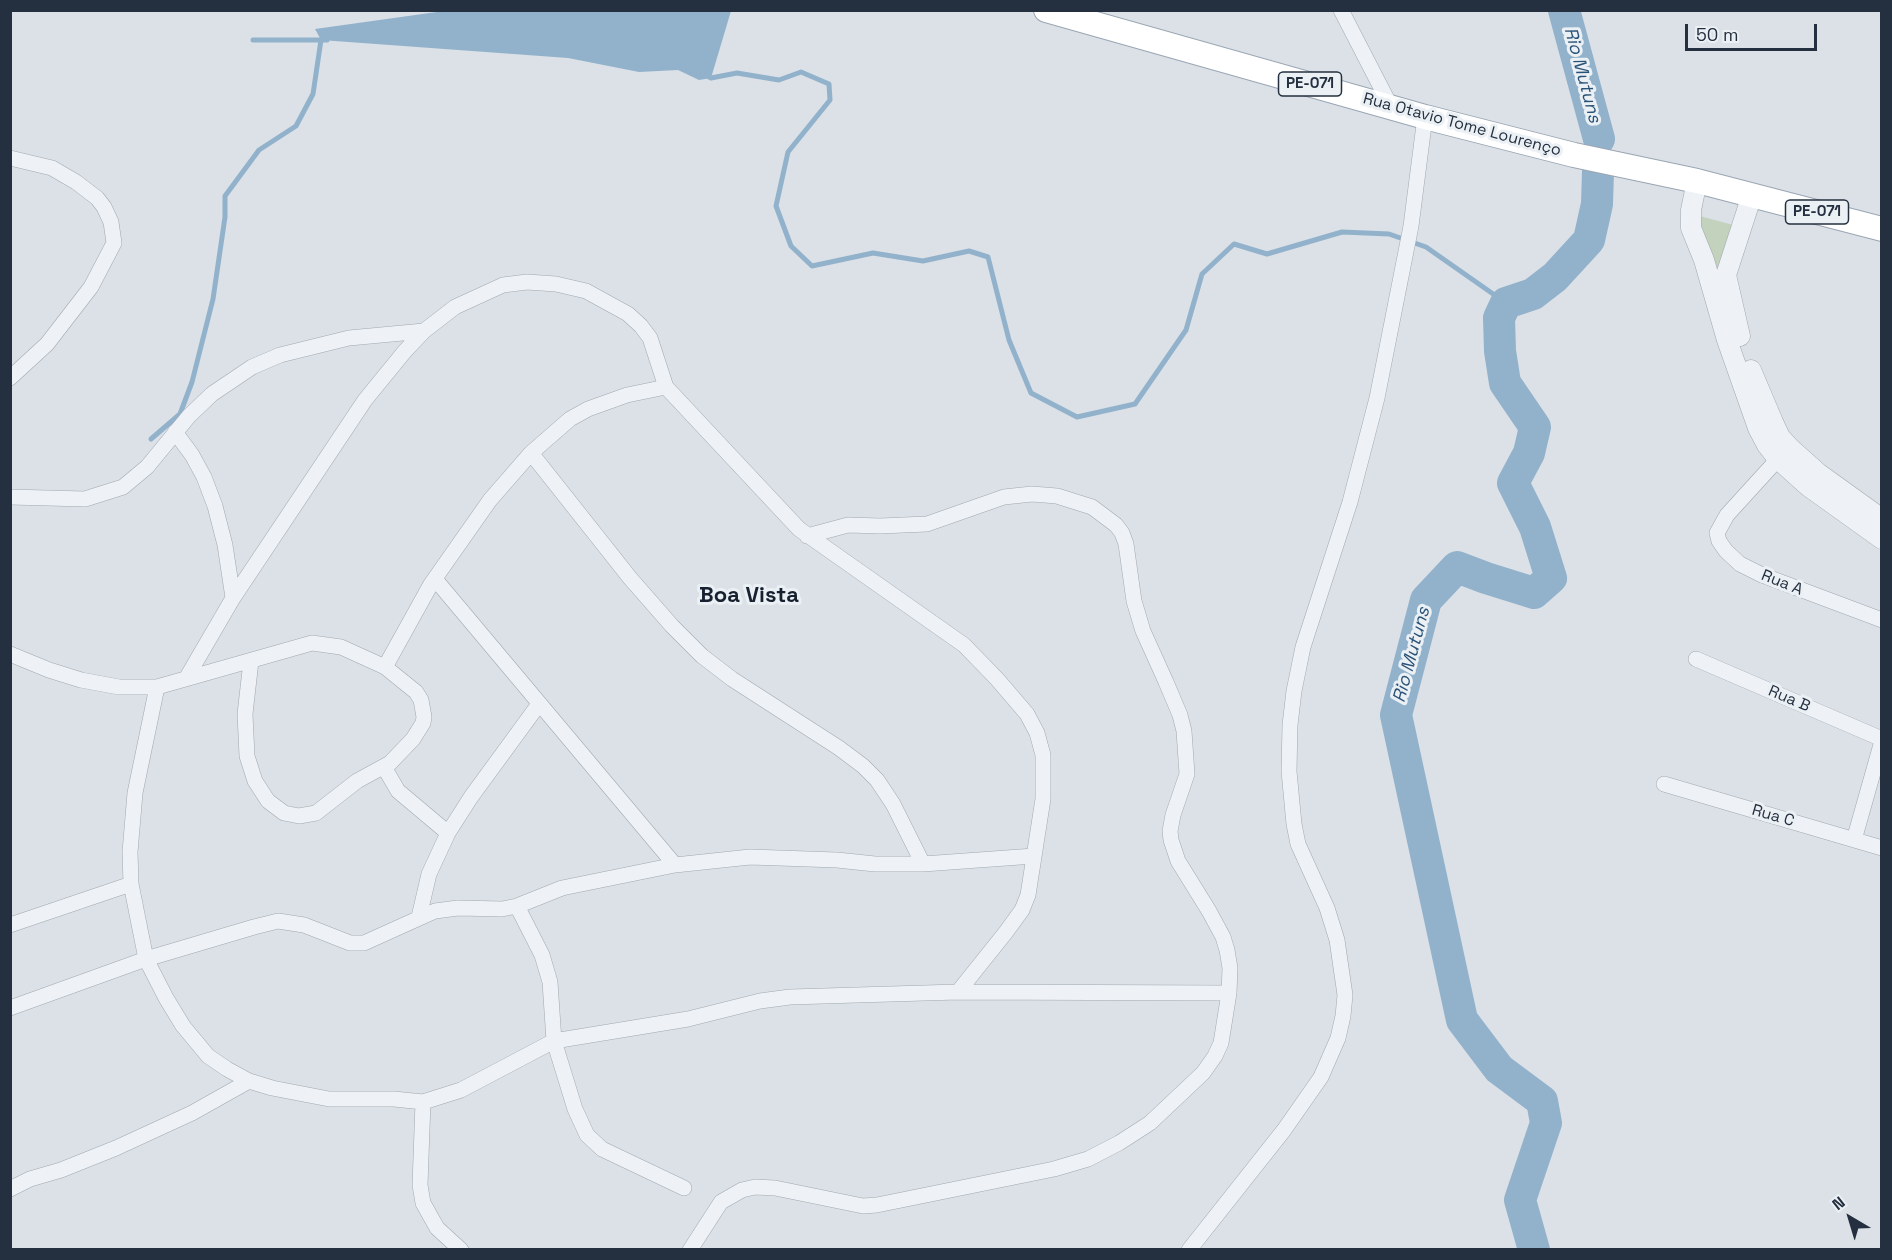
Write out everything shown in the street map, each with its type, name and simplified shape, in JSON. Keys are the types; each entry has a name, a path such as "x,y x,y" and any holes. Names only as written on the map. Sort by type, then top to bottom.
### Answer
{"main road":[{"name":"Rua Otavio Tome Lourenço","path":"1046,10 1425,117 1574,155 1697,181 1881,229"}],"street":[{"path":"1341,10 1391,107"},
{"path":"1189,1250 1284,1130 1321,1077 1338,1038 1344,1017 1344,985 1337,940 1327,908 1298,844 1294,824 1289,771 1290,725 1303,647 1350,502 1377,398 1410,229 1425,117"},
{"path":"10,158 51,168 76,182 97,198 111,222 114,243 91,287 47,344 10,378"},
{"path":"1697,181 1691,210 1691,228 1739,353 1780,437 1880,529"},
{"path":"1752,195 1726,275 1739,353 1758,428 1778,459 1808,486 1880,529"},
{"path":"188,677 233,598 365,400 424,331 455,307 503,285 527,282 566,286 586,291 628,314 640,326 650,338 666,387 799,529 964,645 1028,714 1043,755 1044,799 1028,895 1022,910 958,992"},
{"path":"10,497 85,499 123,487 147,466 175,432 212,394 231,379 280,355 349,338 424,331"},
{"path":"385,667 435,579 490,500 531,453 570,419 588,409 627,394 666,387"},
{"path":"175,432 196,462 215,506 225,545 233,598"},
{"path":"531,453 637,586 702,656 732,679 839,748 877,780 893,804 923,864"},
{"name":"Rua A","path":"1778,459 1727,515 1717,533 1719,541 1740,564 1762,575 1881,620"},
{"path":"690,1250 721,1202 742,1190 775,1188 863,1206 877,1205 1054,1169 1088,1159 1150,1123 1203,1073 1221,1043 1229,993 1230,968 1223,937 1178,861 1171,840 1173,815 1187,774 1184,731 1180,715 1143,631 1134,601 1126,544 1116,525 1092,507 1057,496 1032,494 1004,497 927,524 848,525 807,536"},
{"path":"435,579 675,865"},
{"path":"10,654 81,680 119,687 157,687 312,643 341,647 370,658 385,667 416,692 421,700 424,717 413,739 396,758 384,767 357,781 316,813 299,816 284,813 262,793 247,756 245,714 251,661"},
{"name":"Rua B","path":"1696,659 1881,740"},
{"path":"157,687 135,793 132,822 131,884 146,959 166,998 196,1043 208,1056 249,1081 272,1088 329,1099 394,1098 423,1102 460,1090 554,1041 688,1019 760,1001 790,997 958,992 1229,993"},
{"path":"419,917 429,874 448,833 483,780 539,704"},
{"path":"1854,840 1881,740"},
{"path":"384,767 398,791 448,833"},
{"name":"Rua C","path":"1664,784 1881,848"},
{"path":"10,1008 146,959 278,921 304,925 351,944 364,943 435,911 458,908 502,909 517,906 562,888 675,865 750,857 837,860 875,864 923,864 1035,856"},
{"path":"10,925 131,884"},
{"path":"517,906 546,967 550,982 554,1041 581,1126 592,1142 619,1158 684,1188"},
{"path":"10,1189 30,1179 62,1170 116,1148 192,1113 249,1081"},
{"path":"423,1102 420,1185 423,1203 437,1228 461,1250"}],"green space":[{"path":"1696,215 1737,226 1721,276 1698,222"}],"water":[{"path":"451,10 731,11 711,78 699,80 678,70 639,72 568,58 321,40 315,29"}],"waterway":[{"name":"Rio Mutuns","path":"1564,10 1599,139"},
{"path":"253,40 327,40"},
{"path":"151,439 180,414 192,382 213,299 225,217 225,196 259,150 296,126 313,94 321,40"},
{"path":"707,76 711,78 737,73 779,80 801,72 829,84 830,100 788,152 776,206 791,246 812,266 873,253 923,261 969,251 988,257 1009,340 1031,393 1077,417 1135,404 1186,330 1202,274 1234,244 1267,254 1342,232 1389,234 1426,247 1506,303"},
{"name":"Rio Mutuns","path":"1534,1250 1520,1200 1546,1123 1542,1101 1499,1069 1462,1020 1396,715 1426,600 1457,567 1534,593 1551,578 1535,527 1513,483 1529,453 1535,427 1505,383 1500,351 1499,318 1506,303 1533,294 1555,277 1589,240 1597,204 1598,171"}],"district":[{"name":"Boa Vista","path":"749,596"}]}
